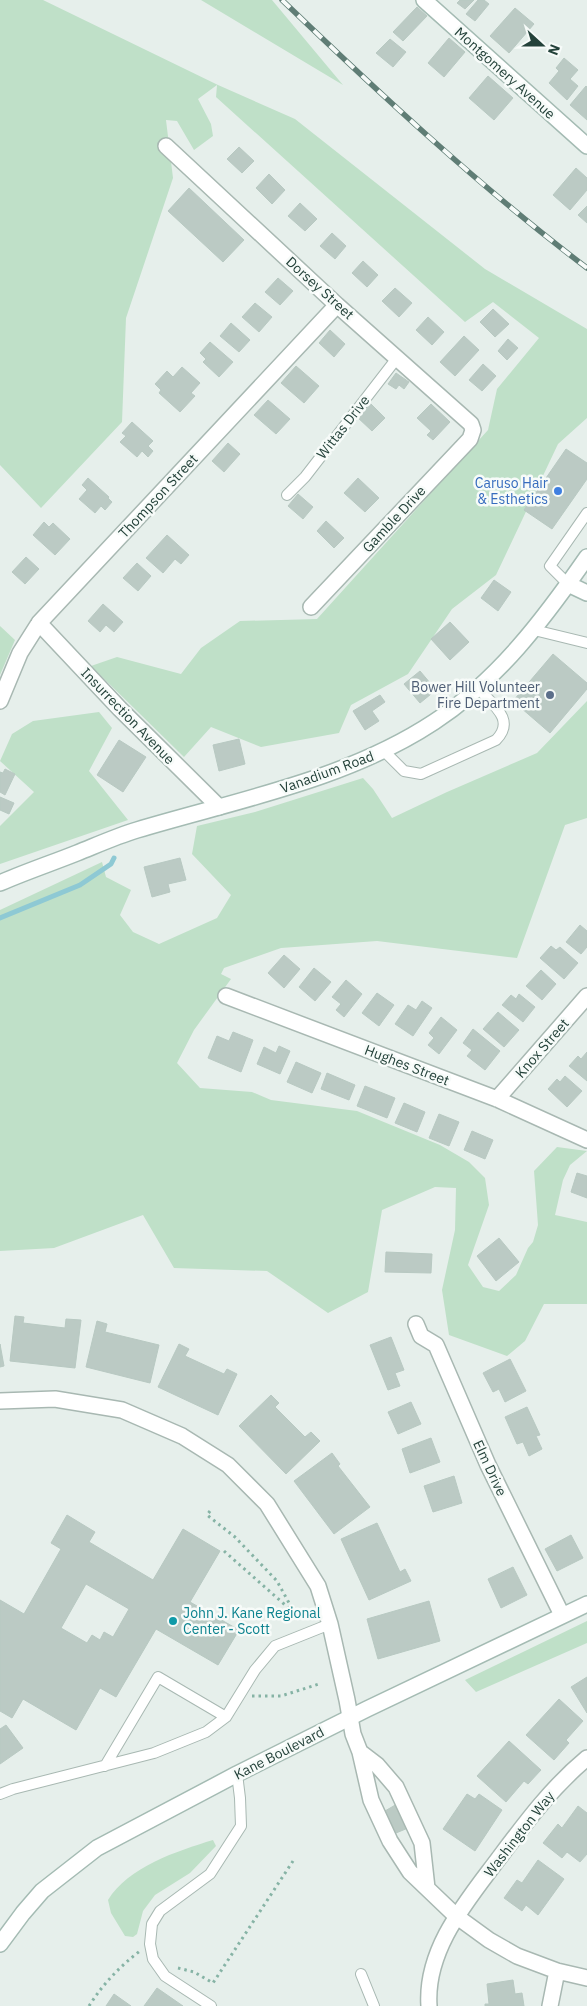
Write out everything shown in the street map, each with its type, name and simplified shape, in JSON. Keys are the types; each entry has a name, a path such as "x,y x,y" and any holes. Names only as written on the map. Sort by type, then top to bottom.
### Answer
{"street":[{"name":"Montgomery Avenue","path":"424,0 587,146"},
{"name":"Dorsey Street","path":"166,146 337,304 471,424 473,430"},
{"name":"Thompson Street","path":"0,702 20,653 39,623 337,304"},
{"name":"Gamble Drive","path":"311,607 470,439 473,430"},
{"name":"Vanadium Road","path":"0,883 135,830 314,778 384,751 435,722 478,688 534,630 587,557"},
{"path":"568,584 587,593"},
{"name":"Insurrection Avenue","path":"39,623 120,709 219,807"},
{"name":"Hughes Street","path":"226,996 497,1099 587,1140"},
{"name":"Knox Street","path":"497,1099 587,996"},
{"name":"Elm Drive","path":"416,1324 421,1336 436,1345 488,1465 562,1615"},
{"path":"0,1401 55,1398 122,1410 182,1436 228,1465 268,1504 318,1586 330,1624 353,1734 360,1752 372,1800 395,1849 410,1872 456,1916 489,1940 517,1956 557,1971 587,1978"},
{"name":"Kane Boulevard","path":"0,1944 42,1891 97,1848 237,1774 587,1604"},
{"path":"360,1752 377,1765 397,1791 422,1843 427,1888"},
{"name":"Washington Way","path":"428,2006 431,1977 441,1946 456,1916 528,1820 553,1790 587,1758"},
{"path":"372,1800 397,1791"},
{"path":"550,2006 557,1971"}],"lane":[{"name":"Wittas Drive","path":"287,495 305,477 397,358"},
{"path":"568,584 550,566 587,513"},
{"path":"534,630 587,643"},
{"path":"384,751 404,771 421,774 496,740 503,733 506,726 504,718 478,688"},
{"path":"0,1794 154,1753 206,1732 226,1717 254,1670 275,1646 330,1624"},
{"path":"105,1766 158,1677 226,1717"},
{"path":"211,2006 165,1976 153,1959 150,1944 152,1924 160,1911 210,1874 241,1826 237,1774"},
{"path":"361,1974 374,2006"}],"path":[{"path":"210,1511 207,1515 235,1537 276,1581 301,1625"},
{"path":"224,1551 295,1613"},
{"path":"249,1696 281,1696 319,1684"},
{"path":"210,1987 293,1860"},
{"path":"89,2006 108,1980 124,1963 150,1944"},
{"path":"165,1976 169,1969 173,1967 194,1972 213,1983"}],"green space":[{"path":"0,0 43,0 218,85 295,119 485,269 587,329 587,418 558,444 496,575 452,609 408,674 351,705 339,733 261,747 211,727 184,757 91,666 117,657 181,674 201,648 240,621 317,619 488,430 497,389 539,338 493,302 465,322 216,97 217,85 198,99 211,124 213,136 194,150 177,121 166,120 173,178 126,318 122,422 41,508 0,465"},
{"path":"201,0 272,0 343,85"},
{"path":"0,626 15,640 0,675"},
{"path":"587,701 587,818 565,825 517,958 377,941 281,948 224,968 221,974 231,979 194,1030 177,1063 200,1088 252,1092 271,1100 357,1111 440,1145 469,1162 485,1178 489,1205 468,1265 483,1287 499,1291 516,1275 528,1248 533,1242 538,1225 534,1171 557,1147 587,1151 570,1165 563,1180 555,1215 587,1222 587,1304 544,1304 525,1341 507,1356 449,1335 442,1290 455,1230 456,1188 435,1187 382,1210 368,1292 328,1313 267,1271 174,1268 143,1215 54,1248 0,1251 0,910 102,862 106,877 131,890 120,915 133,932 159,944 217,918 231,895 192,854 197,826 255,812 363,778 373,789 392,818 537,753"},
{"path":"99,712 112,728 89,771 128,820 0,864 0,826 34,792 0,761 12,734 33,721"},
{"path":"587,1621 587,1643 476,1692 465,1680"},
{"path":"213,1840 216,1846 190,1873 155,1895 143,1911 137,1934 133,1937 125,1936 111,1913 108,1900 117,1888 128,1878 154,1862 184,1849"}],"building":[{"path":"460,0 474,0 465,9 457,3"},
{"path":"478,0 484,0 489,4 475,21 466,14"},
{"path":"417,7 427,16 403,41 393,32"},
{"path":"515,8 534,24 509,53 490,36"},
{"path":"449,38 465,52 444,77 428,63"},
{"path":"390,39 406,52 393,67 376,53"},
{"path":"564,58 578,70 570,79 578,86 567,100 549,83 559,71 556,68"},
{"path":"488,76 513,98 494,120 469,98"},
{"path":"587,87 587,120 570,105"},
{"path":"239,147 254,161 242,173 227,159"},
{"path":"576,168 587,178 587,190 570,210 553,195"},
{"path":"269,174 285,190 272,204 256,188"},
{"path":"189,188 244,240 223,262 168,211"},
{"path":"300,203 317,219 305,231 288,216"},
{"path":"587,206 587,223 578,215"},
{"path":"332,233 346,246 335,259 320,246"},
{"path":"363,261 378,275 367,287 352,273"},
{"path":"278,278 293,291 280,305 265,292"},
{"path":"395,288 412,303 399,317 382,301"},
{"path":"255,303 272,317 259,332 242,317"},
{"path":"493,309 509,324 495,337 480,322"},
{"path":"428,317 444,332 432,345 416,330"},
{"path":"231,323 250,340 239,352 220,336"},
{"path":"330,330 345,344 334,357 319,343"},
{"path":"464,336 479,350 455,376 440,362"},
{"path":"508,339 518,348 507,360 498,351"},
{"path":"210,342 233,362 219,377 203,362 206,359 200,353"},
{"path":"483,364 496,376 482,391 469,380"},
{"path":"296,366 319,386 304,403 281,383"},
{"path":"182,367 200,383 191,393 195,396 180,412 159,393 161,390 155,384 167,371 173,377"},
{"path":"396,373 409,382 404,389 399,385 396,389 388,384"},
{"path":"268,400 290,419 276,434 254,415"},
{"path":"369,402 385,418 372,431 356,416"},
{"path":"431,404 450,422 433,440 427,435 431,431 417,418"},
{"path":"132,422 153,441 148,446 153,451 148,457 142,451 137,457 120,442 126,436 122,433"},
{"path":"228,443 240,454 224,472 212,461"},
{"path":"566,449 587,463 587,479 552,529 524,510"},
{"path":"88,478 112,502 105,510 101,506 95,513 79,499 87,490 82,485"},
{"path":"358,478 379,498 365,512 344,493"},
{"path":"298,494 313,507 303,519 288,506"},
{"path":"326,521 344,538 334,548 317,531"},
{"path":"44,522 49,527 53,523 70,539 55,555 33,535"},
{"path":"167,535 189,555 181,564 175,559 163,573 146,558"},
{"path":"26,557 39,569 25,584 12,572"},
{"path":"137,563 151,576 138,591 123,578"},
{"path":"494,580 511,592 498,611 481,598"},
{"path":"103,604 123,622 114,632 106,625 100,632 88,621"},
{"path":"450,622 469,642 450,660 431,639"},
{"name":"Bower Hill Volunteer Fire Department","path":"553,654 587,683 587,689 550,733 513,701"},
{"path":"420,671 436,690 420,703 404,684"},
{"path":"380,695 385,702 372,711 379,721 365,730 353,711"},
{"path":"239,739 245,764 219,771 213,745"},
{"path":"119,740 146,757 123,792 97,775"},
{"path":"5,769 15,774 5,795 0,792 0,772 3,773"},
{"path":"0,797 14,803 9,814 0,810"},
{"path":"180,858 186,880 168,884 170,892 152,897 144,867"},
{"path":"580,925 587,931 587,947 581,954 566,942"},
{"path":"551,946 556,950 560,947 578,963 564,979 540,958"},
{"path":"284,955 300,969 284,988 268,973"},
{"path":"314,968 331,982 315,1001 299,987"},
{"path":"541,970 556,984 542,1000 526,986"},
{"path":"346,980 362,994 344,1017 336,1010 341,1004 332,997"},
{"path":"377,993 394,1005 379,1026 362,1013"},
{"path":"519,994 535,1007 523,1022 502,1005 511,995 516,999"},
{"path":"422,1001 432,1008 413,1036 395,1024 408,1005 416,1010"},
{"path":"498,1012 519,1030 504,1047 483,1029"},
{"path":"441,1017 457,1030 439,1054 428,1045 434,1038 429,1033"},
{"path":"473,1029 500,1051 485,1070 467,1056 472,1050 463,1043"},
{"path":"233,1032 253,1040 241,1072 208,1058 217,1036 229,1041"},
{"path":"279,1046 290,1051 280,1074 257,1064 264,1047 276,1053"},
{"path":"587,1052 587,1081 569,1066 578,1056 581,1059"},
{"path":"296,1062 321,1073 312,1093 287,1082"},
{"path":"327,1073 355,1085 349,1100 321,1089"},
{"path":"565,1076 582,1091 567,1107 548,1089 557,1079 560,1082"},
{"path":"365,1086 395,1098 387,1118 357,1106"},
{"path":"404,1103 425,1112 417,1132 395,1123"},
{"path":"439,1114 459,1122 449,1146 429,1138"},
{"path":"472,1131 493,1140 485,1159 464,1150"},
{"path":"577,1173 587,1176 587,1198 571,1192"},
{"path":"499,1238 519,1262 496,1281 477,1256"},
{"path":"386,1252 432,1254 431,1273 385,1272"},
{"path":"15,1316 24,1317 23,1323 65,1328 66,1319 81,1320 75,1368 10,1361"},
{"path":"97,1321 107,1324 105,1332 159,1345 150,1383 86,1367"},
{"path":"391,1337 404,1370 395,1373 400,1386 388,1390 370,1345"},
{"path":"0,1344 4,1366 0,1367"},
{"path":"179,1344 189,1349 185,1356 224,1374 227,1369 237,1374 218,1415 158,1387"},
{"path":"510,1359 526,1391 505,1402 499,1389 493,1392 483,1373"},
{"path":"271,1395 279,1403 275,1407 305,1437 311,1432 320,1441 286,1474 239,1426"},
{"path":"411,1402 421,1424 398,1434 388,1412"},
{"path":"527,1407 540,1435 536,1436 542,1449 529,1456 523,1442 517,1444 505,1417"},
{"path":"431,1438 440,1462 410,1473 402,1449"},
{"path":"332,1453 340,1464 338,1466 370,1507 334,1534 294,1481"},
{"path":"454,1476 462,1503 433,1512 424,1486"},
{"name":"John J. Kane Regional Center - Scott","path":"67,1515 95,1532 89,1542 153,1580 183,1529 220,1551 190,1602 239,1630 218,1665 156,1629 116,1697 100,1688 76,1730 23,1699 12,1718 0,1711 0,1600 24,1614 61,1549 51,1543","holes":["86,1584 129,1609 113,1637 104,1632 100,1640 92,1635 87,1643 61,1628"]},
{"path":"377,1523 400,1572 405,1569 411,1581 369,1600 341,1539"},
{"path":"571,1535 583,1558 557,1571 545,1549"},
{"path":"513,1567 527,1595 501,1608 488,1579"},
{"path":"429,1601 440,1641 378,1659 367,1619"},
{"path":"587,1677 587,1713 571,1687"},
{"path":"559,1699 583,1721 566,1740 569,1743 554,1760 526,1735"},
{"path":"6,1725 23,1748 0,1764 0,1729"},
{"path":"509,1741 541,1770 528,1784 524,1781 506,1802 477,1776"},
{"path":"467,1794 475,1799 479,1794 502,1810 475,1851 443,1829"},
{"path":"397,1804 408,1828 396,1833 385,1811"},
{"path":"578,1806 587,1813 587,1854 580,1862 567,1852 562,1858 543,1843 558,1824 562,1828"},
{"path":"538,1860 564,1879 538,1915 526,1905 522,1911 504,1898 517,1880 522,1883"},
{"path":"513,1980 515,1994 522,1993 524,2006 485,2006 485,2004 489,2004 487,1984"},
{"path":"157,1988 183,2006 144,2006"},
{"path":"114,1994 131,2006 106,2006"}],"waterway":[{"path":"0,918 80,885 111,864 114,858"}],"railway":[{"path":"282,0 469,172 587,268"}],"place":[{"name":"Caruso Hair & Esthetics","path":"558,491"},
{"name":"Bower Hill Volunteer Fire Department","path":"550,695"},
{"name":"John J. Kane Regional Center - Scott","path":"173,1621"}]}
